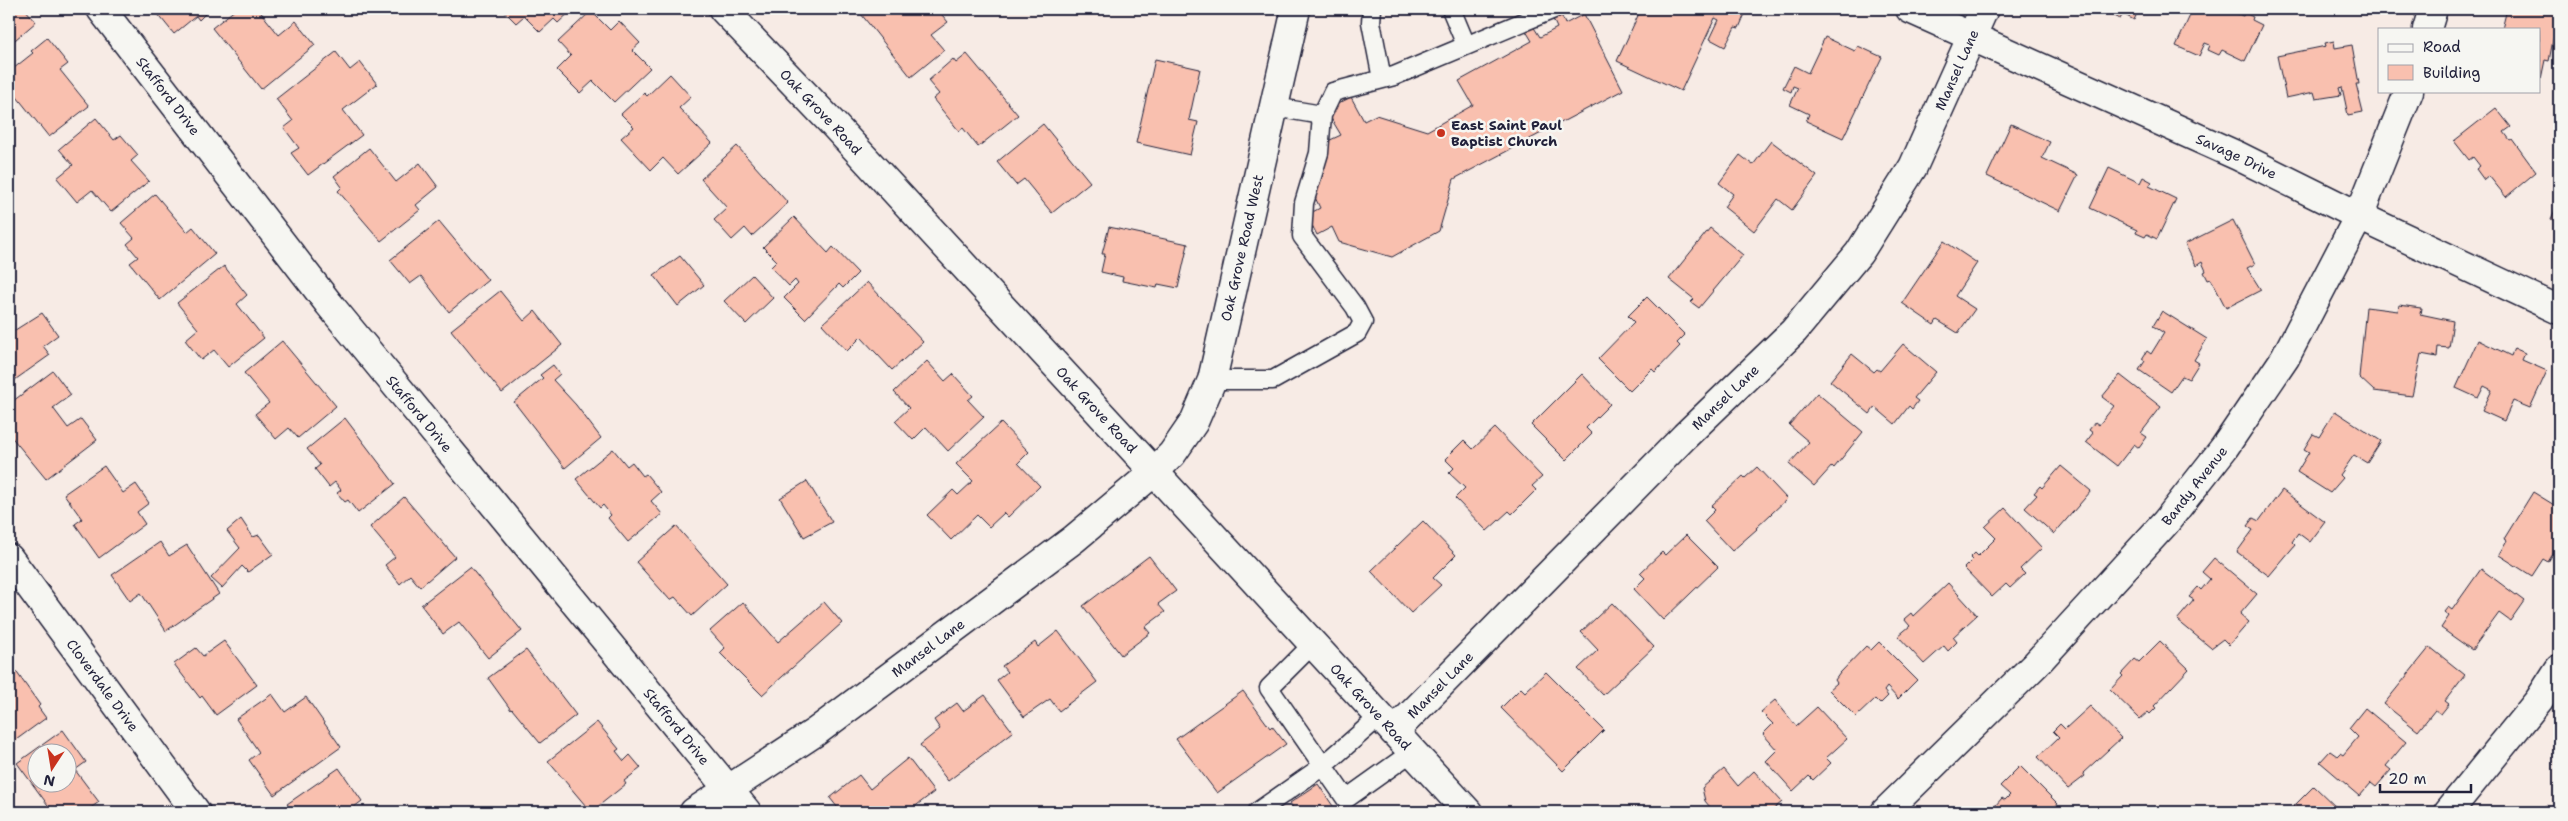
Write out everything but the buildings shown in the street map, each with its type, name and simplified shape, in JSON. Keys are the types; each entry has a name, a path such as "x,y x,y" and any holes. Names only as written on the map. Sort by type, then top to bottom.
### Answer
{"street":[{"name":"Stafford Drive","path":"101,9 329,304 747,812"},
{"name":"Oak Grove Road","path":"723,9 835,126 1468,812"},
{"name":"Oak Grove Road West","path":"1154,472 1172,454 1194,422 1212,380 1296,9"},
{"name":"Savage Drive","path":"1910,9 2238,156 2359,216 2559,310"},
{"name":"Mansel Lane","path":"1387,724 1794,331 1812,310 1859,253 1913,167 1984,9"},
{"path":"2427,28 2433,9"},
{"name":"Bandy Avenue","path":"1885,812 2035,665 2166,522 2224,448 2285,358 2359,216 2409,92"},
{"name":"Mansel Lane","path":"694,812 817,731 1074,539 1154,472"},
{"name":"Cloverdale Drive","path":"9,558 196,812"},
{"path":"2448,812 2539,700 2559,669"}],"lane":[{"path":"1372,9 1371,22 1382,79"},
{"path":"1451,9 1466,45"},
{"path":"1212,380 1273,380 1357,333 1363,322 1355,307 1302,236 1304,203 1319,153 1322,115 1333,92 1382,79 1554,9"},
{"path":"1274,107 1322,115"},
{"path":"1312,644 1269,688 1346,799 1412,752"},
{"path":"1257,812 1387,724"}],"place":[{"name":"East Saint Paul Baptist Church","path":"1441,133"}]}
